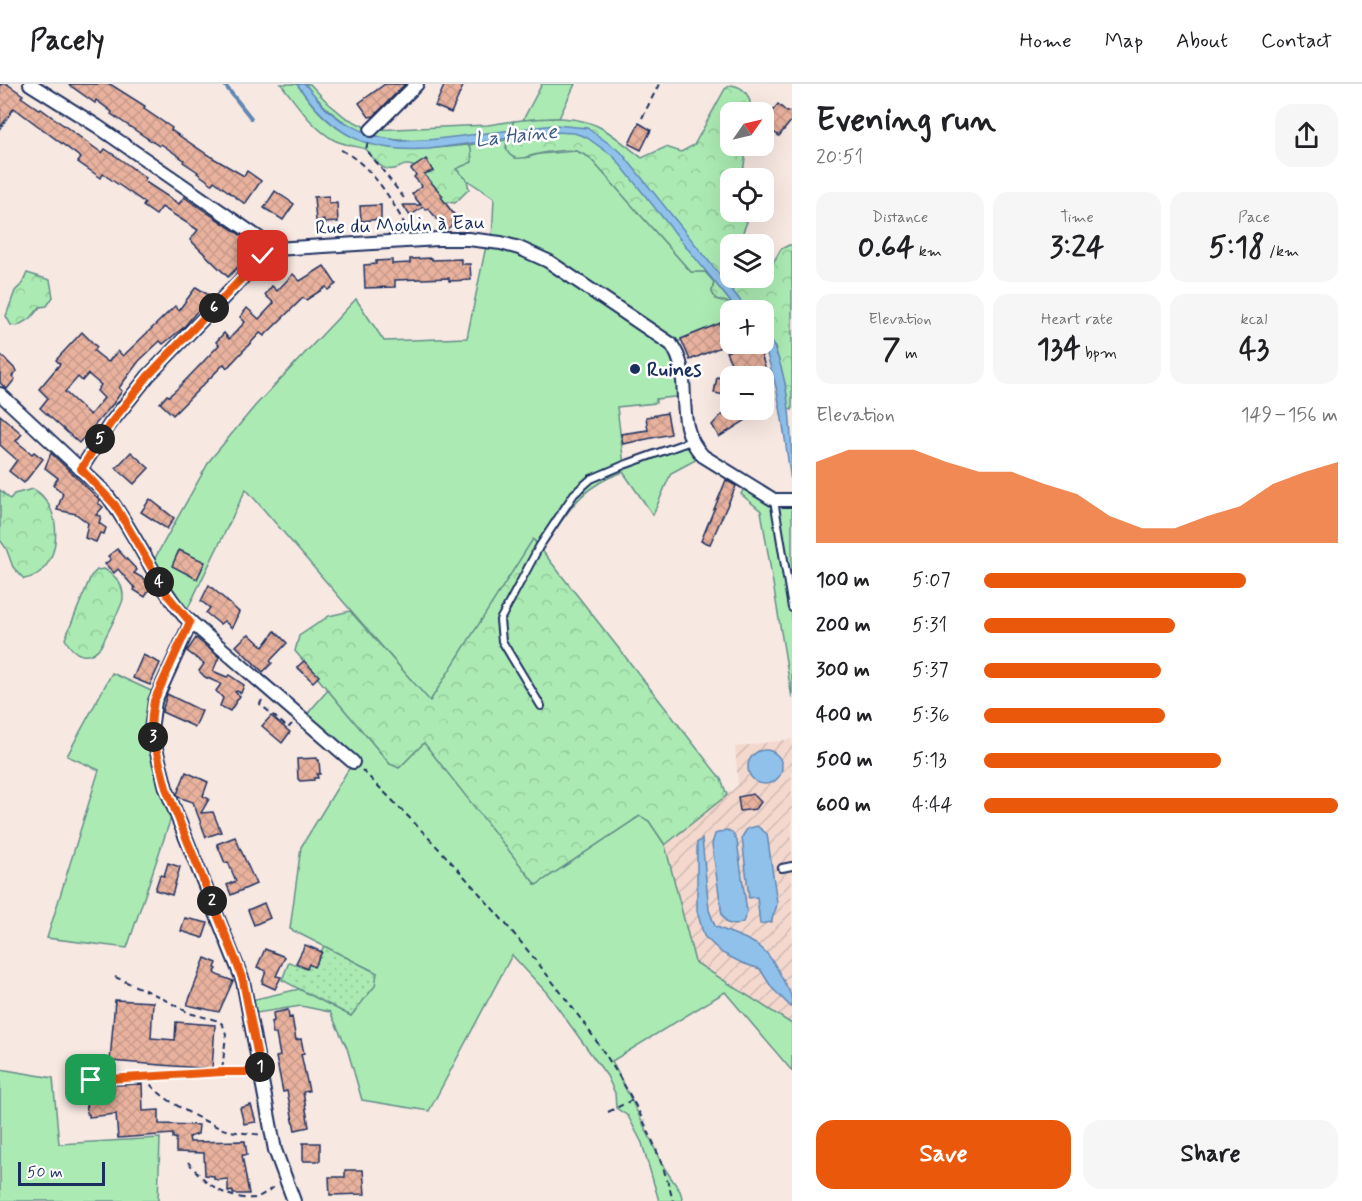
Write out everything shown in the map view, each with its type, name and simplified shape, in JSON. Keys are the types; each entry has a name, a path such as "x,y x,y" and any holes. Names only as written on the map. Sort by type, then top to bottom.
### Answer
{"street":[{"path":"30,84 106,132 275,249 255,265 148,376 110,424 81,469"},
{"path":"371,130 417,84"},
{"name":"Rue du Moulin à Eau","path":"275,249 454,239 492,241 519,248 548,261 664,339 675,349 681,363 684,417 691,441"},
{"path":"0,394 81,469 115,505 168,596 190,622 354,762"},
{"path":"691,441 703,456 774,500 790,500"},
{"path":"190,622 154,701 151,729 166,788 243,981 273,1137 294,1201"}],"lane":[{"path":"542,706 502,641 500,631 500,620 539,547 565,506 583,485 624,465 691,441"},
{"path":"774,500 792,608"},
{"path":"782,868 792,866"}],"path":[{"path":"642,118 659,84"},
{"path":"366,149 404,198"},
{"path":"341,150 357,159 375,179 392,202 413,240"},
{"path":"268,689 260,704 288,728 299,716"},
{"path":"354,762 434,843 502,918 570,1003 611,1061 632,1100 669,1183 673,1201"},
{"path":"115,977 151,992 189,1013 219,1021 226,1034 222,1072"},
{"path":"91,1080 222,1072 261,1072"},
{"path":"145,1076 147,1082 160,1095 222,1129 273,1137"},
{"path":"608,1112 632,1100"},
{"path":"188,1162 207,1183 229,1198 256,1198 286,1181"}],"shaded area":[{"path":"792,739 792,1024 695,962 665,845 738,785 735,747"}],"green space":[{"path":"281,84 297,84 327,120 346,133 368,143 366,149 342,143 326,135 305,115"},
{"path":"305,84 310,84 345,117 371,130 488,125 514,121 509,131 450,138 397,140 373,135 349,125 327,108"},
{"path":"542,84 575,84 559,118 523,120"},
{"path":"731,85 741,88 747,94 750,102 720,102 720,156 745,156 744,168 720,168 720,222 747,222 742,234 720,234 720,288 774,288 774,261 781,249 792,245 792,410 788,408 785,385 774,345 774,300 738,300 735,297 732,300 716,299 712,292 714,282 706,272 691,272 589,157 578,151 568,150 515,158 508,151 508,135 514,121 561,118 595,125 610,133 642,158 666,147 681,152 694,145 725,89"},
{"path":"507,140 506,148 526,158 539,154 576,151 589,157 691,272 705,272 714,282 712,292 716,299 720,300 720,324 672,344 683,396 656,399 656,403 617,407 624,465 691,441 703,456 671,473 653,515 623,472 607,478 584,494 567,513 542,550 533,540 430,702 246,489 184,616 150,567 210,460 255,406 356,299 384,341 467,338 487,241 492,240 494,198 467,180 456,169 471,149 468,145"},
{"path":"368,143 406,149 468,145 471,148 472,162 456,169 467,180 469,189 455,203 445,202 413,166 405,165 388,169 379,165 366,149"},
{"path":"27,273 50,280 53,297 47,306 40,307 31,318 17,326 11,325 6,316 15,291 22,284"},
{"path":"746,484 792,500 792,698 761,511 741,494"},
{"path":"33,489 43,497 51,509 56,538 47,565 37,574 24,579 13,567 6,548 0,540 0,490 10,499 14,494"},
{"path":"533,539 721,779 727,795 665,845 649,821 640,816 536,885 424,743 399,768 390,764 295,651 299,636 329,616 350,611 430,701"},
{"path":"104,569 118,581 122,589 122,603 101,646 91,654 82,655 73,650 65,639 91,576 97,570"},
{"path":"112,673 158,694 152,713 174,809 127,948 47,938 99,770 67,756"},
{"path":"328,690 390,764 400,767 424,742 536,885 640,816 649,821 665,845 695,962 792,1024 792,1071 725,992 612,1061 661,1163 680,1191 683,1201 659,1201 642,1143 628,1116 616,1108 615,1093 607,1076 547,993 512,955 429,1111 362,1100 347,1048 330,1012 301,1006 250,1014 247,1001 299,989 351,1016 377,973 290,929 301,847 353,762 303,719"},
{"path":"324,946 377,973 375,986 351,1016 282,980 289,962 306,969 310,961 315,963"},
{"path":"0,1069 53,1078 59,1144 160,1138 158,1201 0,1201"}],"water":[{"name":"La Haine","path":"297,84 305,84 326,109 342,121 370,135 401,141 555,125 587,128 621,152 720,275 720,288 730,288 740,300 729,300 614,157 586,137 574,133 555,132 429,149 387,148 352,137 338,128 310,102"},
{"path":"774,348 789,406 792,488 782,416 774,380 774,366 770,366 767,354 774,354"},
{"path":"765,750 777,755 782,767 777,779 765,784 753,779 748,767 753,755"},
{"path":"757,826 767,834 777,903 772,922 760,924 757,897 749,898 742,837 747,829"},
{"path":"726,830 732,832 737,841 747,912 743,922 736,925 727,923 722,915 712,844 715,834"},
{"path":"702,839 709,910 715,926 755,943 769,955 790,992 792,1008 772,988 760,969 722,953 704,936 697,911 697,843"}],"building":[{"path":"0,84 7,84 23,95 21,97 102,153 105,149 117,157 146,178 144,181 179,204 184,197 258,247 228,277 190,240 198,230 162,207 156,215 143,206 145,203 103,174 101,178 78,162 81,158 14,108 0,128"},
{"path":"68,84 110,84 145,106 144,109 172,128 171,130 208,155 244,176 247,171 261,181 245,204 214,181 212,184 161,144 159,146 111,114 112,112 96,100 95,103"},
{"path":"385,84 405,84 374,116 369,117 359,103"},
{"path":"445,84 464,84 451,113 435,106"},
{"path":"778,104 787,112 792,111 792,120 779,136 774,132 774,109"},
{"path":"639,123 651,130 641,150 629,144"},
{"path":"426,159 433,171 424,174 443,196 441,197 458,220 446,230 428,208 426,210 423,207 410,216 403,205 421,205 412,194 422,186 414,177 416,175 411,169"},
{"path":"275,191 294,204 283,220 264,208"},
{"path":"329,196 329,204 337,203 338,222 316,221 314,197"},
{"path":"381,205 381,219 361,221 360,206"},
{"path":"432,258 432,260 461,259 461,264 470,264 471,280 449,281 449,278 395,280 395,287 365,288 364,265 376,264 376,261 392,260 392,264 410,263 410,259"},
{"path":"324,266 336,284 328,290 326,287 306,300 303,298 264,336 260,333 227,368 224,364 173,415 160,403 178,388 219,345 216,342 224,333 229,339 245,322 240,317 247,308 259,319 274,303 265,295 272,286 277,291 293,274 300,281"},
{"path":"196,287 210,296 183,328 163,344 160,341 139,361 119,388 122,391 113,404 79,443 40,408 48,398 39,389 60,364 56,360 82,332 97,347 94,351 108,362 118,351 123,356 175,306 179,310","holes":["88,374 101,385 97,391 104,398 90,415 65,392 78,377 82,381"]},
{"path":"720,323 720,347 690,360 681,339"},
{"path":"0,354 17,371 12,376 15,379 7,389 0,383"},
{"path":"727,354 761,354 765,366 732,366"},
{"path":"717,377 720,378 720,394 714,393"},
{"path":"667,413 671,434 623,444 621,434 648,430 646,417"},
{"path":"0,415 22,434 16,441 32,454 34,452 43,459 24,483 9,471 17,460 0,445"},
{"path":"720,416 720,420 746,420 719,437 712,425"},
{"path":"131,452 149,468 134,484 116,468"},
{"path":"51,453 100,500 98,503 103,507 96,515 101,516 99,523 106,528 104,534 100,533 96,542 85,538 88,523 76,514 57,510 63,493 53,485 58,478 45,468"},
{"path":"726,480 736,486 710,544 701,541"},
{"path":"150,499 174,518 167,529 141,512"},
{"path":"117,549 137,570 134,573 151,586 145,597 134,590 135,588 118,569 114,573 105,564 111,559 108,556"},
{"path":"179,550 205,562 197,579 172,566"},
{"path":"209,585 239,612 232,628 224,621 220,624 206,613 210,608 201,601"},
{"path":"275,631 287,643 263,672 236,646 247,635 250,635 263,647"},
{"path":"196,638 219,657 213,671 227,677 229,675 244,685 241,693 235,692 240,696 230,711 220,706 223,698 216,691 221,684 205,677 199,671 204,664 187,651"},
{"path":"143,655 160,663 150,685 133,678"},
{"path":"304,661 319,676 313,682 297,667"},
{"path":"167,694 202,711 195,727 162,712"},
{"path":"271,716 290,732 282,743 262,726"},
{"path":"317,758 320,774 317,774 318,778 300,781 297,759"},
{"path":"186,772 208,782 203,796 209,799 201,813 213,812 221,832 206,837 193,802 178,797 177,794"},
{"path":"753,794 761,802 756,809 740,811 738,797"},
{"path":"235,837 256,884 231,895 227,885 236,881 217,844"},
{"path":"168,863 180,867 172,895 155,890 160,875 164,876"},
{"path":"264,903 270,918 254,925 248,910"},
{"path":"185,918 208,923 203,938 181,931"},
{"path":"305,945 322,952 314,967 309,964 307,969 296,963"},
{"path":"265,949 285,957 276,976 281,977 275,989 262,983 266,971 257,967"},
{"path":"205,958 217,963 215,972 217,975 233,981 219,1012 187,1005"},
{"path":"115,1000 153,1002 151,1038 175,1040 176,1022 215,1025 212,1069 110,1061"},
{"path":"288,1010 289,1018 292,1017 296,1040 301,1039 304,1053 301,1054 309,1091 303,1092 309,1127 295,1130 287,1091 283,1092 276,1057 280,1056 271,1022 274,1021 273,1013"},
{"path":"142,1084 143,1111 159,1110 159,1124 199,1125 198,1134 189,1137 190,1142 245,1141 247,1155 242,1155 249,1194 228,1192 228,1179 218,1180 214,1179 214,1176 205,1175 204,1153 176,1152 176,1138 173,1138 173,1134 118,1138 116,1114 89,1117 87,1114 86,1100 100,1098 100,1093 114,1092 114,1085"},
{"path":"251,1105 256,1122 244,1124 240,1108"},
{"path":"303,1143 320,1143 320,1161 303,1161"},
{"path":"345,1170 363,1170 365,1194 330,1195 329,1177 345,1177"}],"waterway":[{"path":"224,84 251,118"}],"place":[{"name":"Ruines","path":"635,369"}],"route":[{"path":"91,1080 222,1072 261,1072 243,981 166,788 151,729 154,701 190,622 168,596 115,505 81,469 110,424 148,376 263,256"}]}
